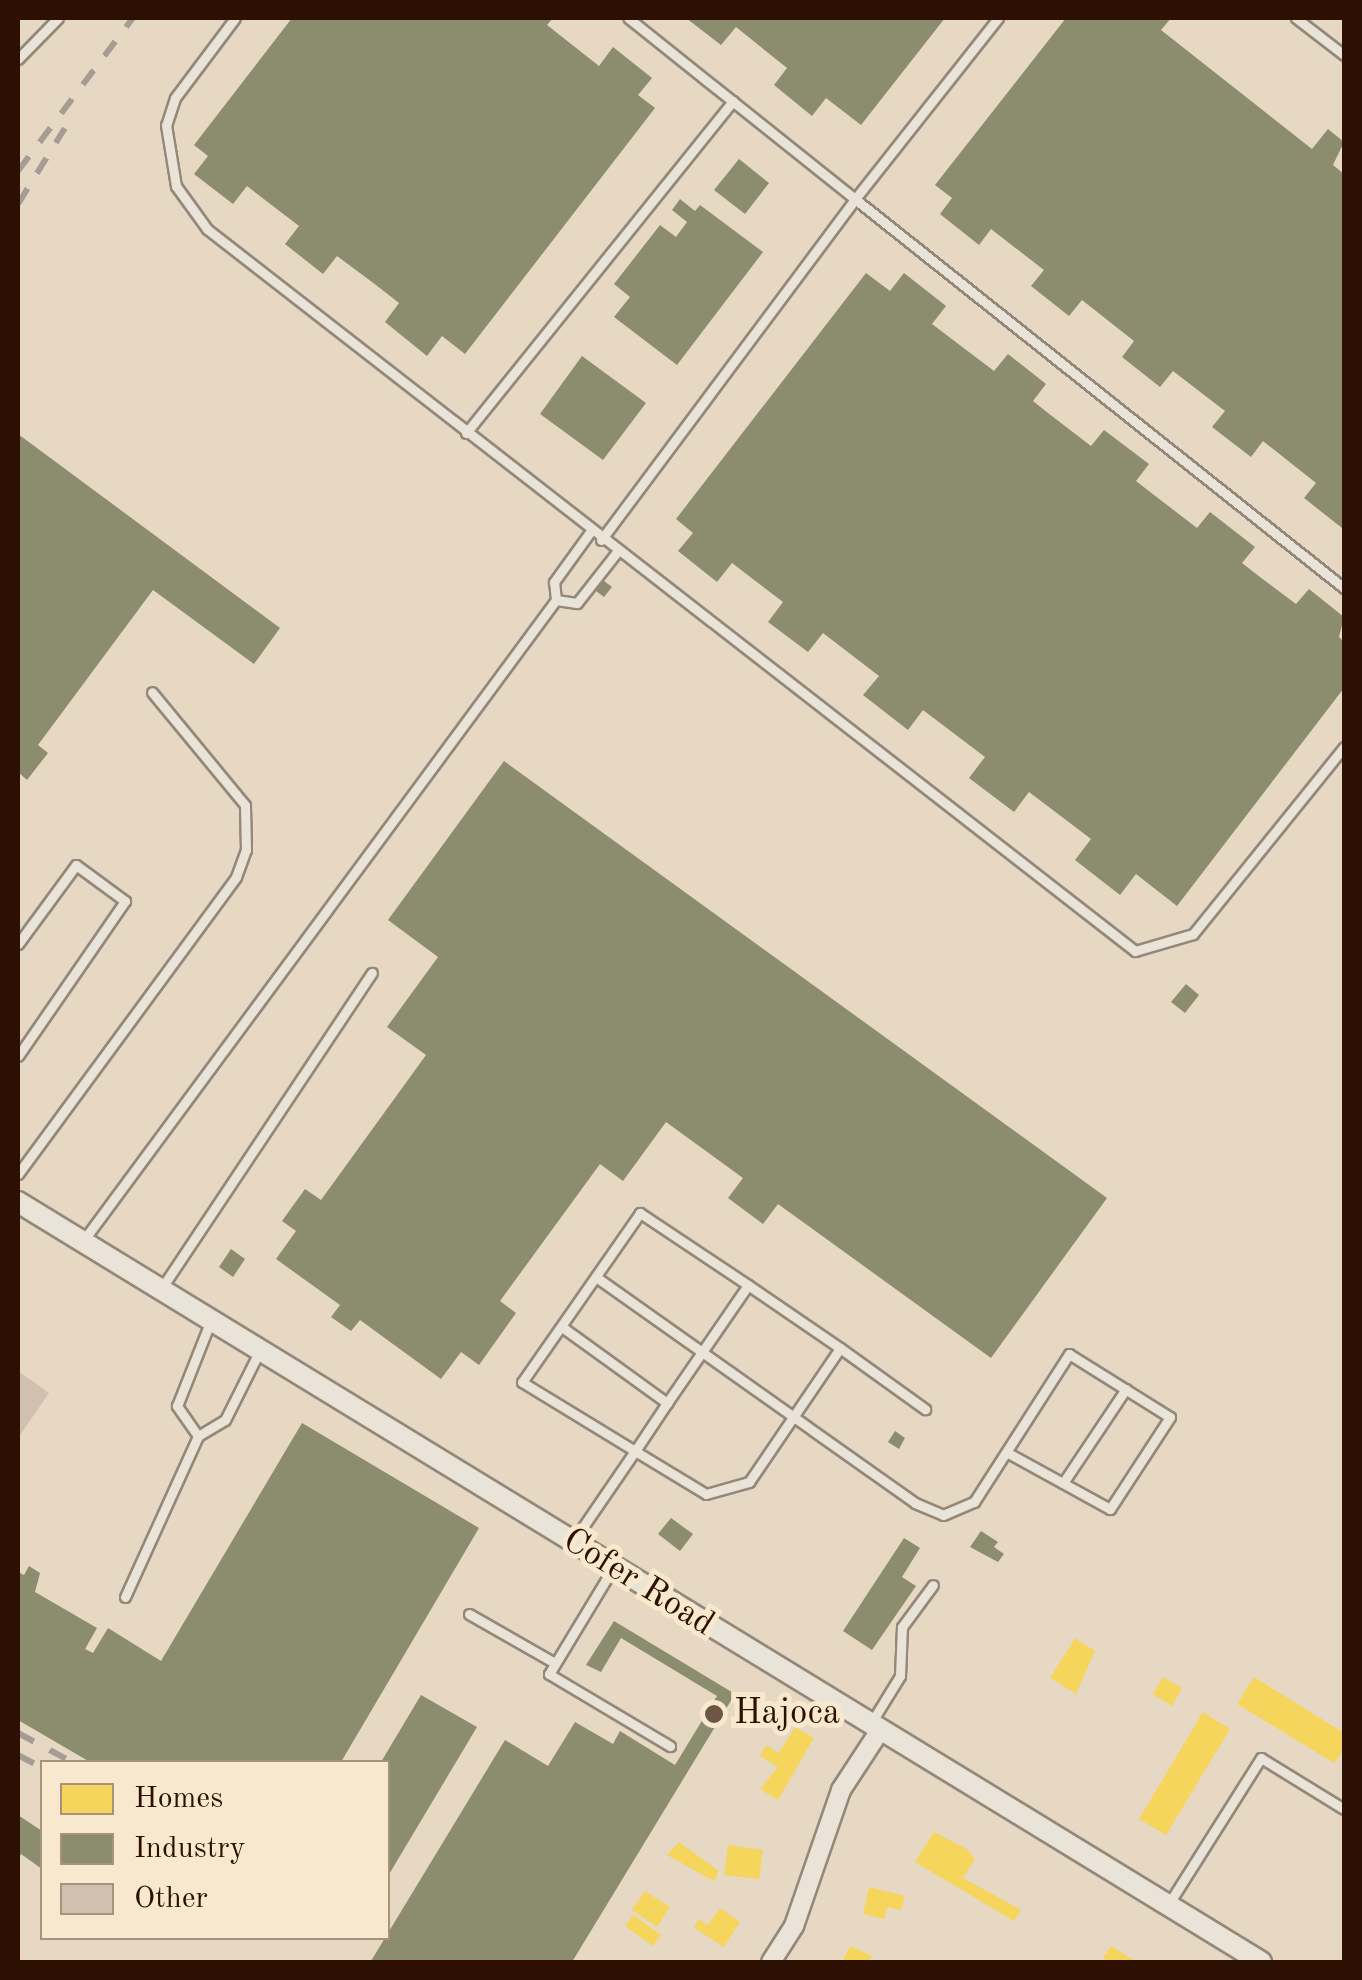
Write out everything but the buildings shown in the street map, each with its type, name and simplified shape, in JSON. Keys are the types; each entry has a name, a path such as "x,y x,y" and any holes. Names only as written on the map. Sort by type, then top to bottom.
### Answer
{"street":[{"name":"Cofer Road","path":"18,1202 874,1729 1261,1962"},
{"path":"771,1962 794,1926 841,1790 874,1729"}],"lane":[{"path":"18,59 58,18"},
{"path":"235,18 175,98 166,126 176,186 208,230 590,532 1135,951 1193,934 1344,747"},
{"path":"628,18 1344,588"},
{"path":"601,540 856,199 998,18"},
{"path":"1296,18 1344,55"},
{"path":"466,434 733,102"},
{"path":"82,1241 556,600 554,582 590,532"},
{"path":"556,600 577,603 616,552"},
{"path":"18,1174 236,877 246,850 244,805 152,692"},
{"path":"18,944 76,865 126,901 18,1056"},
{"path":"161,1289 372,973"},
{"path":"840,1348 749,1482 706,1494 522,1382 640,1212 840,1348 925,1409"},
{"path":"596,1277 792,1418 943,1515 974,1502 1010,1454 1069,1354 1170,1416 1110,1508 1010,1454"},
{"path":"572,1543 748,1285"},
{"path":"198,1436 177,1406 210,1320"},
{"path":"562,1327 668,1403"},
{"path":"125,1596 198,1436 225,1420 260,1350"},
{"path":"1063,1483 1126,1389"},
{"path":"613,1568 549,1674 670,1746"},
{"path":"874,1729 900,1676 902,1627 933,1585"},
{"path":"469,1614 555,1663"},
{"path":"1167,1907 1261,1758 1344,1809"}],"railway":[{"path":"18,171 133,18"},
{"path":"18,204 65,128"},
{"path":"18,1733 68,1760"},
{"path":"18,1755 40,1767"}],"place":[{"name":"Hajoca","path":"714,1714"}]}
